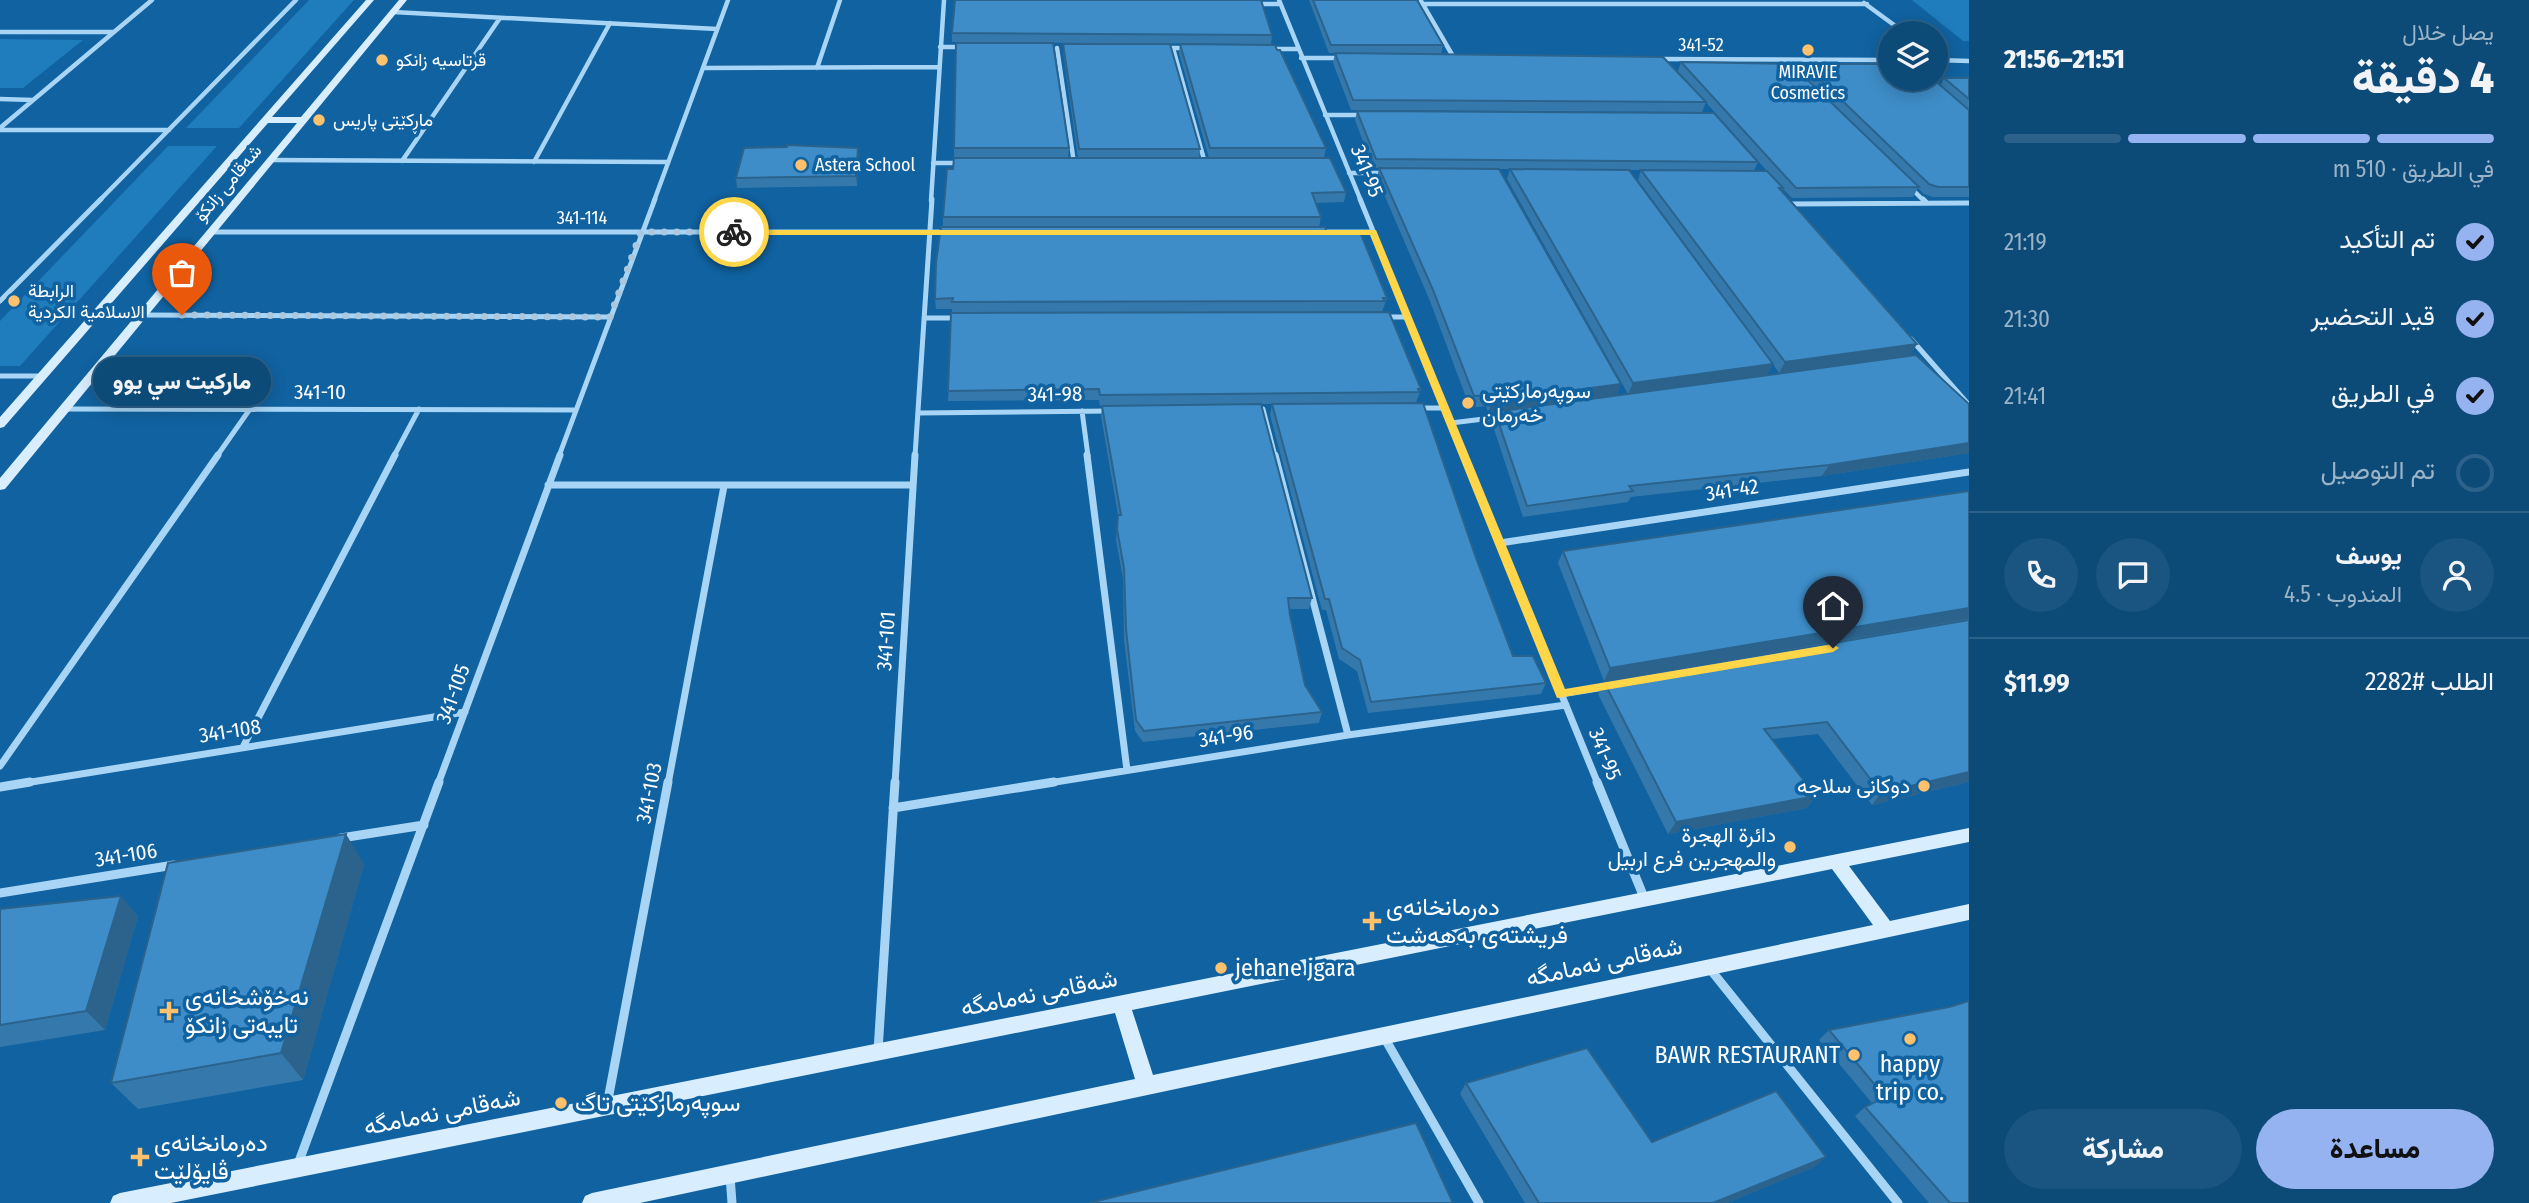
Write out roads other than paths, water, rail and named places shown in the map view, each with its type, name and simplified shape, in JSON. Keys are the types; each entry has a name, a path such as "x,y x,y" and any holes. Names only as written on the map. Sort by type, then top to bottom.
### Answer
{"main road":[{"name":"شەقامی زانکۆ","path":"0,424 370,0"},
{"name":"شەقامی زانکۆ","path":"0,486 403,0"},
{"path":"264,120 304,120"},
{"name":"شەقامی نەمامگە","path":"120,1203 1969,835"},
{"path":"1836,862 1886,929"},
{"name":"شەقامی نەمامگە","path":"592,1203 1969,912"},
{"path":"1121,1004 1147,1086"}],"street":[{"path":"0,129 152,0"},
{"path":"0,301 296,0"},
{"name":"341-105","path":"297,1168 728,0"},
{"path":"817,68 841,0"},
{"path":"1861,0 1889,21"},
{"path":"943,2 957,4"},
{"name":"341-101","path":"878,1052 943,2"},
{"path":"1253,4 1279,2"},
{"name":"341-95","path":"1279,2 1645,900"},
{"path":"1421,2 1867,5"},
{"path":"1421,2 1454,58"},
{"path":"393,12 717,29"},
{"path":"402,161 500,18"},
{"path":"534,162 610,23"},
{"path":"0,32 114,32"},
{"path":"940,47 966,47"},
{"path":"1044,47 1070,48"},
{"path":"1056,48 1074,163"},
{"path":"1160,48 1201,48"},
{"path":"1173,48 1206,163"},
{"path":"1257,49 1298,49"},
{"path":"1301,58 1357,58"},
{"path":"1440,58 1468,58"},
{"name":"341-52","path":"1647,59 1878,60"},
{"path":"1661,59 1670,69"},
{"path":"1780,60 1790,69"},
{"path":"1948,60 1969,61"},
{"path":"703,68 939,67"},
{"path":"0,99 34,100"},
{"path":"1325,115 1367,115"},
{"path":"0,129 169,130"},
{"path":"270,160 667,162"},
{"path":"933,163 971,163"},
{"path":"1061,163 1087,163"},
{"path":"1192,163 1219,163"},
{"path":"1331,163 1345,163"},
{"path":"1349,173 1390,173"},
{"path":"1906,183 1926,202"},
{"path":"1782,194 1799,214"},
{"path":"1790,204 1969,203"},
{"name":"341-114","path":"210,232 957,232"},
{"path":"1304,232 1373,232"},
{"path":"142,315 610,317"},
{"path":"1380,317 1408,317"},
{"path":"924,318 965,318"},
{"path":"1909,338 1969,405"},
{"path":"1915,360 1928,358"},
{"path":"0,376 42,376"},
{"path":"1403,408 1444,408"},
{"name":"341-10","path":"64,409 576,410"},
{"path":"0,766 250,409"},
{"path":"1264,409 1348,735"},
{"path":"1250,410 1277,409"},
{"path":"243,747 419,410"},
{"path":"1082,411 1127,770"},
{"name":"341-98","path":"918,412 1124,411"},
{"path":"1451,424 1504,416"},
{"name":"341-42","path":"1500,543 1969,472"},
{"path":"548,485 913,485"},
{"name":"341-103","path":"607,1106 724,486"},
{"path":"1562,695 1616,685"},
{"name":"341-96","path":"893,808 1348,735 1566,705"},
{"name":"341-108","path":"0,787 466,712"},
{"path":"328,840 424,825"},
{"name":"341-106","path":"0,893 178,864"},
{"path":"1708,967 1898,1203"},
{"path":"1383,1036 1479,1203"},
{"path":"730,1173 732,1203"}],"place":[{"name":"MIRAVIE Cosmetics","path":"1808,50"},
{"name":"قرتاسیە زانکو","path":"382,60"},
{"name":"ماڕکێتی پاریس","path":"319,120"},
{"name":"Astera School","path":"801,165"},
{"name":"الرابطة الاسلامية الكردية","path":"14,301"},
{"name":"ماركيت سي يوو","path":"182,315"},
{"name":"سوپەرمارکێتی خەرمان","path":"1468,403"},
{"name":"دوكانى سلاجه","path":"1924,786"},
{"name":"دائرة الهجرة والمهجرين فرع اربيل","path":"1790,847"},
{"name":"دەرمانخانەی فریشتەی بەهەشت","path":"1372,921"},
{"name":"jehane jgara","path":"1221,968"},
{"name":"نەخۆشخانەی تایبەتی زانکۆ","path":"169,1011"},
{"name":"happy trip co.","path":"1910,1039"},
{"name":"BAWR RESTAURANT","path":"1854,1055"},
{"name":"سوپەرمارکێتی تاگ","path":"561,1103"},
{"name":"دەرمانخانەی ڤایۆلێت","path":"140,1157"}]}
